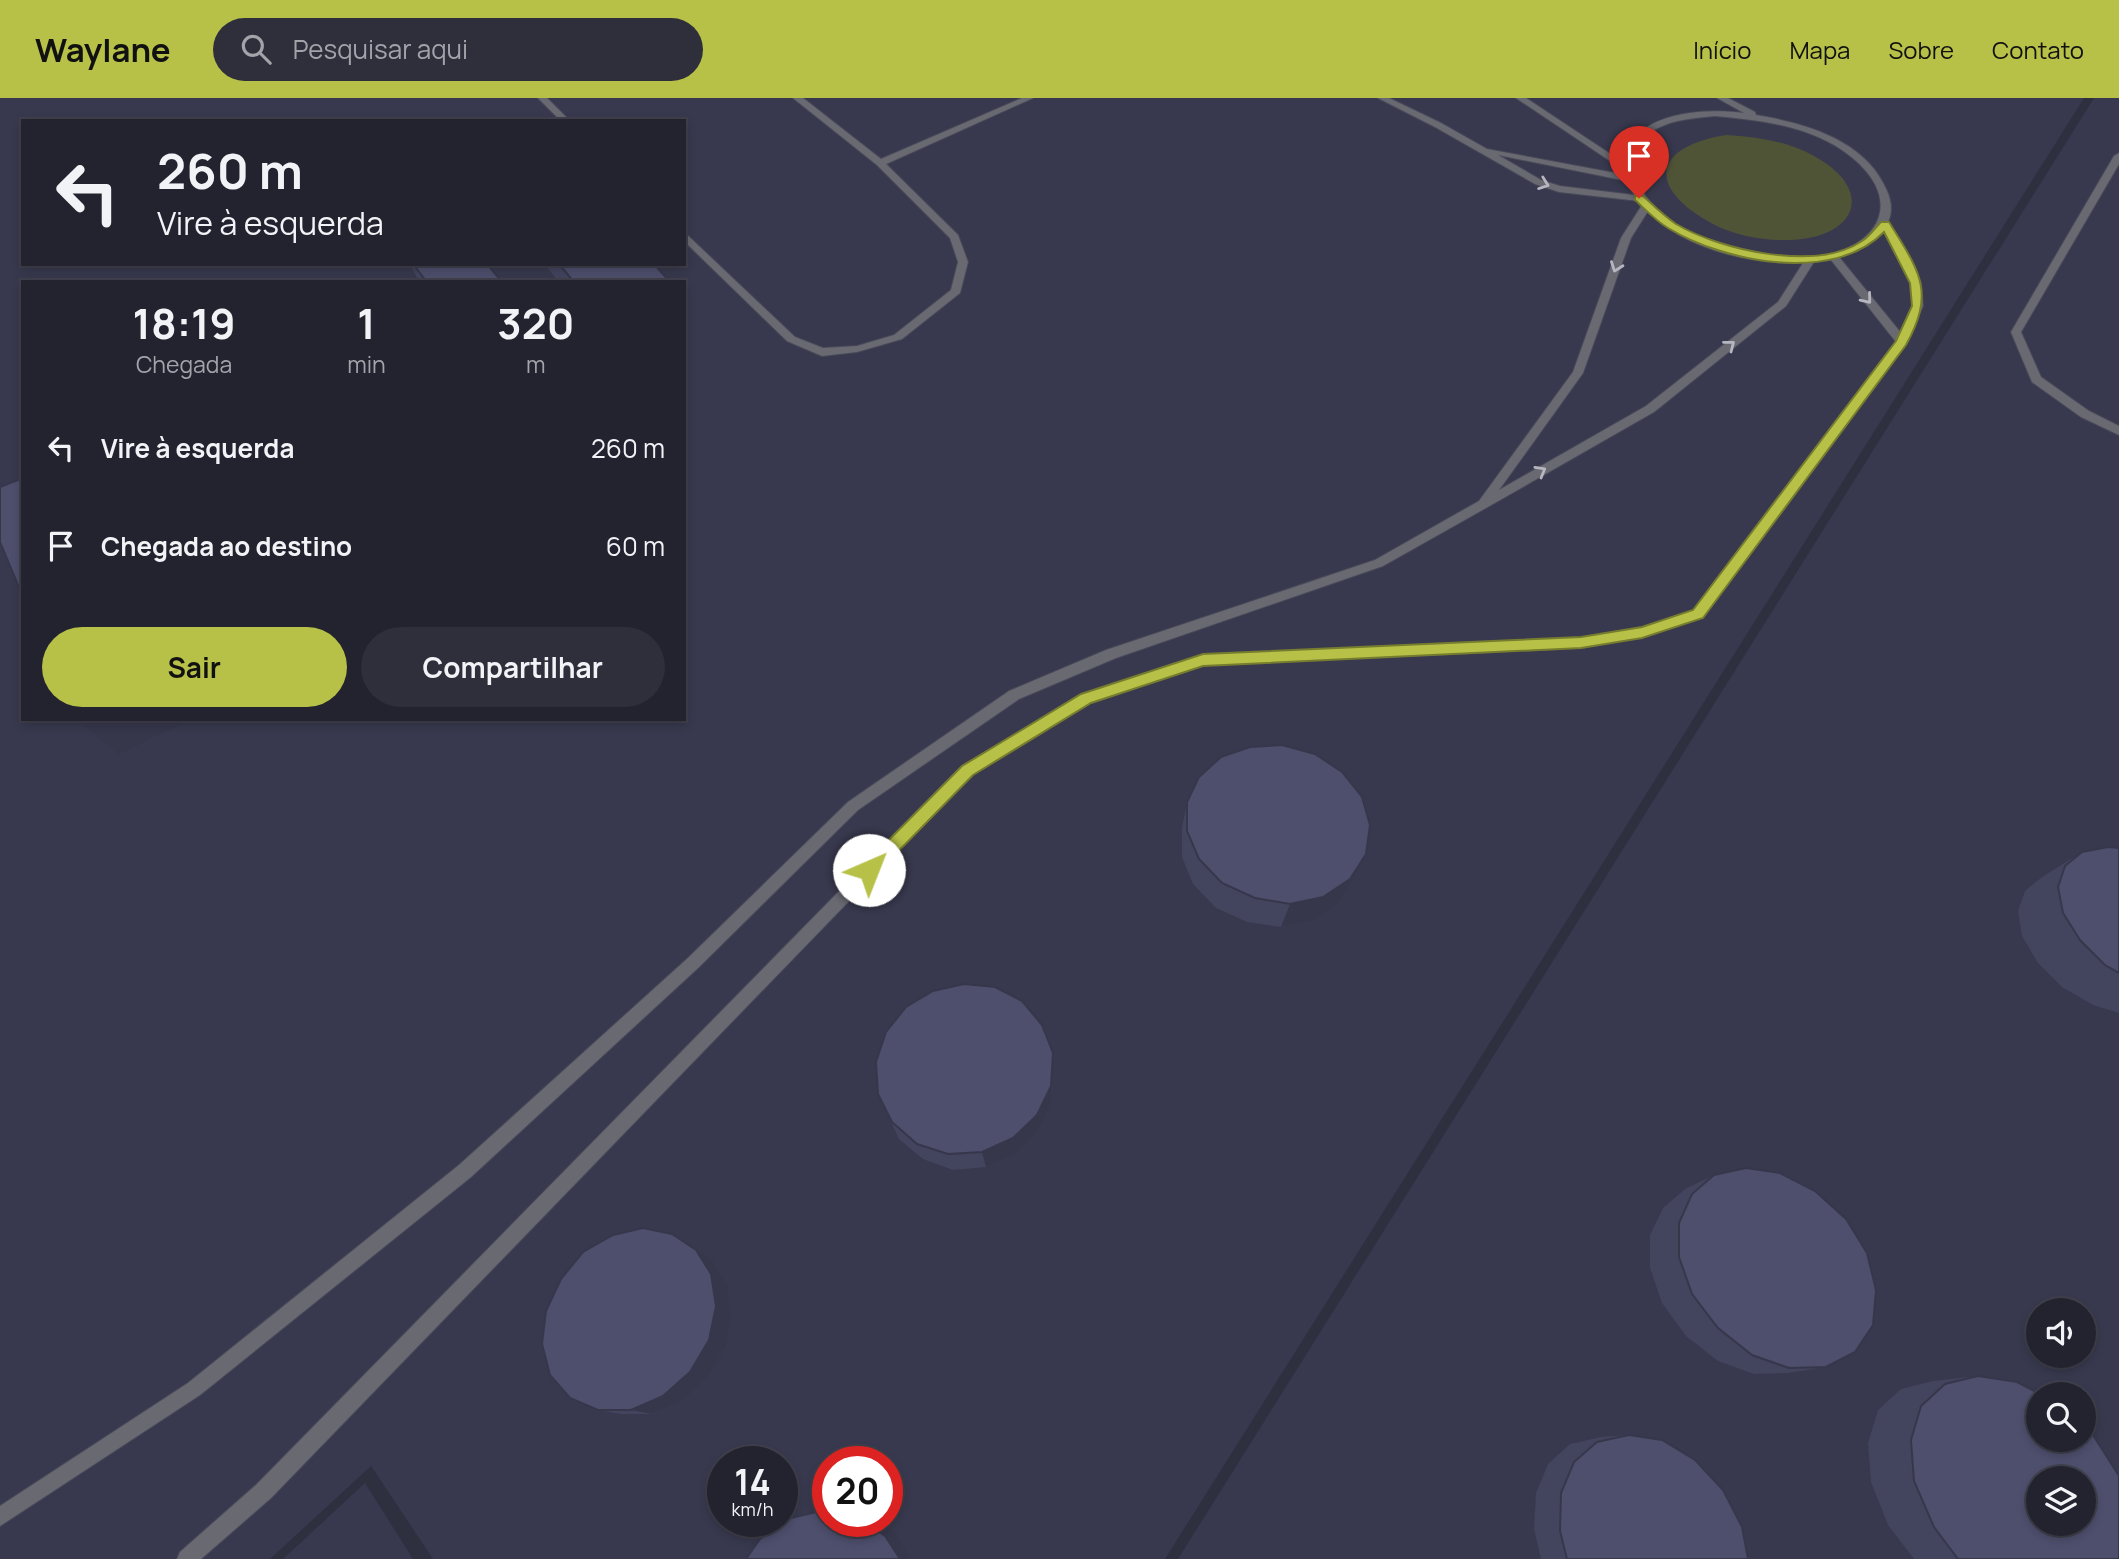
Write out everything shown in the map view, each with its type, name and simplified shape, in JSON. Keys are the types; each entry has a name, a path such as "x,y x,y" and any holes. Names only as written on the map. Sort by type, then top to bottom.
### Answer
{"lane":[{"path":"542,98 564,119"},
{"path":"686,237 792,339 822,352 857,349 898,337 956,291 963,262 955,237 880,163 797,98"},
{"path":"880,163 1029,98"},
{"path":"1382,98 1485,150 1513,170 1559,189 1643,202"},
{"path":"1520,98 1628,174 1643,202 1680,230 1735,253 1773,259 1810,260 1833,256 1866,244 1885,224 1889,203 1880,180 1859,158 1830,140 1807,130 1757,116 1721,98"},
{"path":"1628,174 1632,147 1650,129 1679,118 1703,115 1757,116"},
{"path":"1485,150 1628,174"},
{"path":"2119,156 2016,332 2036,379 2085,414 2119,431"},
{"path":"1482,505 1578,373 1626,239 1643,202"},
{"path":"187,1559 264,1491 967,770 1086,699 1203,660 1581,643 1642,632 1698,614 1902,342 1918,306 1916,283 1885,224"},
{"path":"1833,256 1902,342"},
{"path":"0,1517 194,1389 465,1171 693,962 853,806 1003,702 1111,654 1380,562 1482,505 1650,409 1782,304 1810,260"}],"shaded area":[{"path":"0,98 2084,98 1165,1559 433,1559 371,1466 270,1559 0,1559"},
{"path":"2094,98 2119,98 2119,1559 1178,1559"},
{"path":"365,1483 413,1559 283,1559"}],"green space":[{"path":"1726,135 1782,143 1814,156 1834,169 1846,183 1851,197 1850,210 1844,221 1813,237 1771,240 1731,232 1692,211 1668,184 1667,171 1672,159 1683,149 1701,141"}],"building":[{"path":"415,266 489,266 500,280 425,280"},
{"path":"561,266 656,266 668,280 572,280"},
{"path":"21,479 21,592 0,542 0,487"},
{"path":"1282,745 1315,754 1342,772 1362,797 1370,825 1366,854 1350,879 1323,897 1290,904 1255,898 1222,883 1199,859 1187,831 1187,802 1199,777 1221,757 1250,747"},
{"path":"2108,847 2119,848 2119,973 2105,965 2080,940 2063,913 2058,887 2065,866 2082,852"},
{"path":"964,984 995,987 1022,1001 1042,1025 1053,1053 1051,1086 1037,1115 1013,1138 982,1152 948,1154 917,1144 892,1122 878,1094 876,1062 886,1032 906,1007 933,991"},
{"path":"1746,1168 1780,1173 1815,1191 1846,1219 1867,1253 1876,1290 1873,1325 1855,1352 1826,1367 1789,1368 1752,1355 1718,1328 1692,1294 1679,1257 1679,1223 1692,1194 1714,1175"},
{"path":"643,1228 672,1234 696,1250 711,1274 716,1306 709,1340 690,1372 663,1396 631,1410 598,1410 570,1398 550,1375 542,1344 546,1311 561,1279 583,1252 613,1235"},
{"path":"1978,1376 2017,1382 2026,1387 2026,1452 2096,1452 2096,1440 2119,1476 2119,1559 1958,1559 1934,1527 1914,1481 1911,1440 1921,1406 1945,1384"},
{"path":"1629,1435 1662,1440 1695,1460 1723,1490 1742,1527 1748,1559 1567,1559 1560,1531 1561,1493 1574,1462 1597,1442"},
{"path":"812,1513 812,1537 886,1537 900,1559 746,1559 763,1537 798,1537 798,1516"}],"route":[{"path":"869,870 967,770 1086,699 1203,660 1581,643 1642,632 1698,614 1902,342 1918,306 1916,283 1885,224 1866,244 1833,256 1810,260 1773,259 1735,253 1700,241 1670,225 1639,198"}]}
